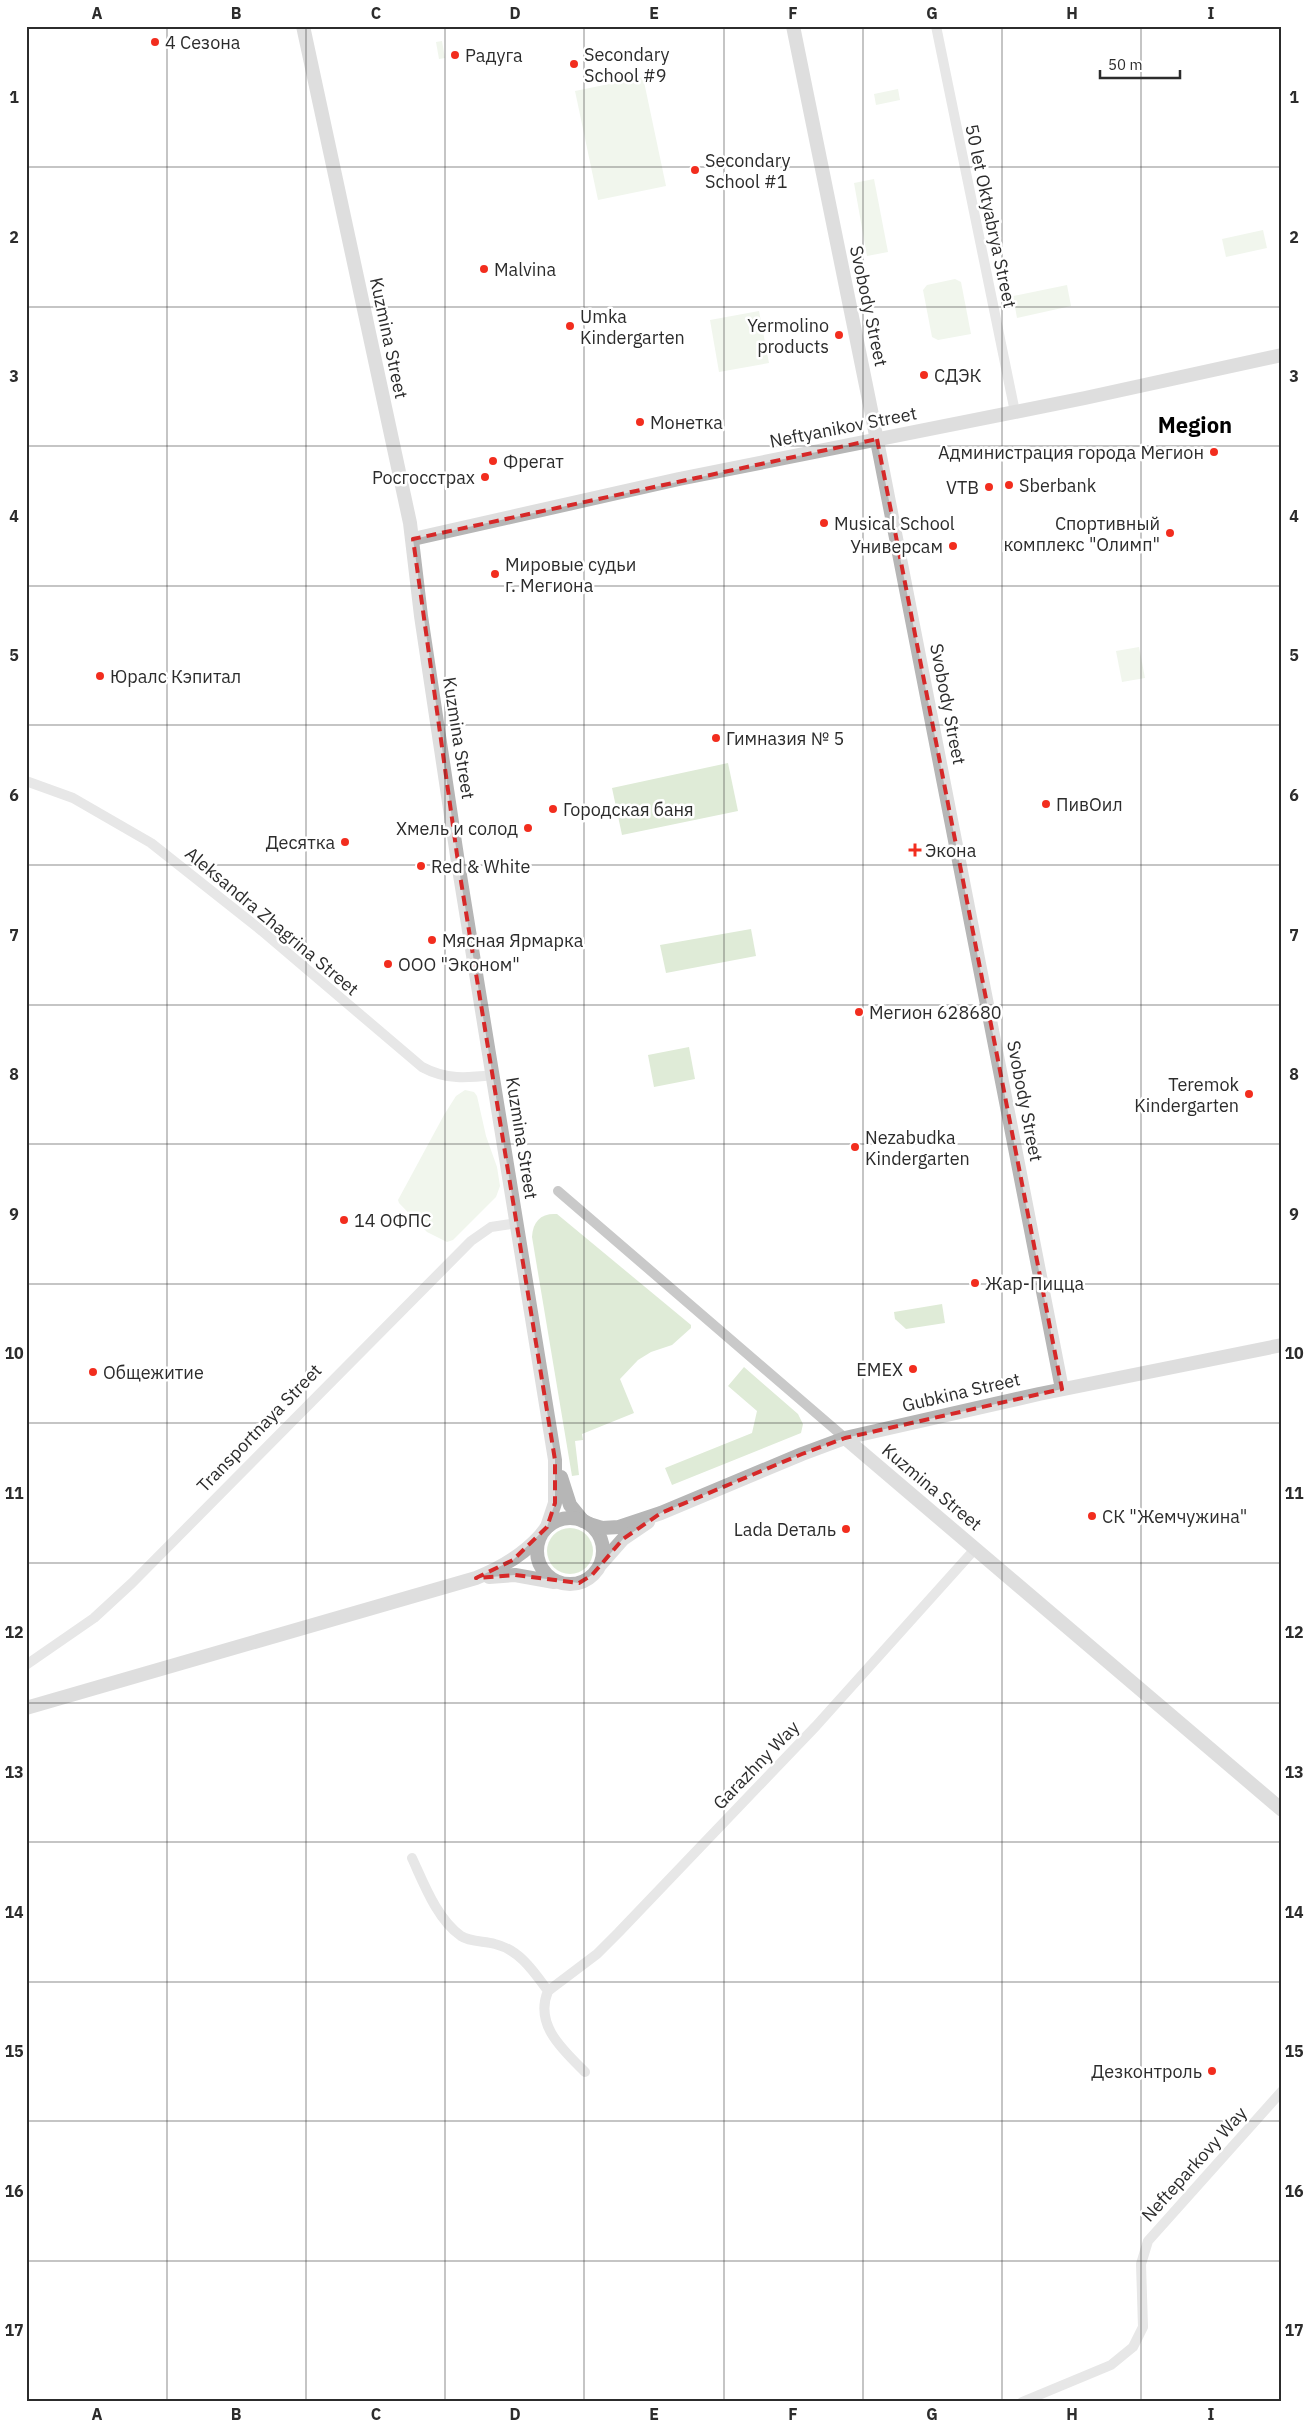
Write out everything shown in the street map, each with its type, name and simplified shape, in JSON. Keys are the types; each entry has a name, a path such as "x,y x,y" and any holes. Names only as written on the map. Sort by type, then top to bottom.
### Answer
{"main road":[{"name":"Kuzmina Street","path":"303,26 413,539 421,616 459,869 555,1460"},
{"name":"Svobody Street","path":"793,26 877,439 1062,1389"},
{"name":"Neftyanikov Street","path":"413,539 679,479 1015,412 1282,355"},
{"name":"Gubkina Street","path":"661,1513 845,1438 1062,1389 1282,1345"},
{"name":"Kuzmina Street","path":"845,1438 1282,1810"},
{"path":"555,1460 570,1504 597,1532 602,1543 603,1556 599,1567"},
{"path":"555,1460 556,1502 537,1546 539,1563 548,1576 563,1583"},
{"path":"26,1708 476,1578 500,1568 513,1560 543,1532 564,1518 586,1522 602,1528 619,1527 661,1513"},
{"path":"476,1578 515,1575 563,1583 584,1581 623,1539 661,1513"}],"street":[{"name":"50 let Oktyabrya Street","path":"936,26 1015,412"},
{"name":"Aleksandra Zhagrina Street","path":"26,781 73,798 151,843 262,931 422,1067 454,1078 493,1075"},
{"name":"Kuzmina Street","path":"558,1191 845,1438"},
{"name":"Transportnaya Street","path":"26,1665 94,1618 132,1583 471,1241 491,1227 517,1223"},
{"name":"Garazhny Way","path":"548,1991 597,1954 618,1933 816,1726 975,1548"},
{"path":"412,1858 436,1906 458,1933 468,1939 495,1944 516,1954 531,1968 548,1991 543,2007 550,2030 565,2052 585,2072"},
{"name":"Nefteparkovy Way","path":"1022,2402 1111,2365 1134,2347 1143,2327 1141,2264 1148,2241 1282,2091"}],"highlighted area":[{"path":"877,439 1062,1389 845,1438 802,1454 661,1513 623,1539 592,1575 579,1583 515,1575 476,1578 513,1560 547,1527 555,1503 555,1460 459,869 413,539"}],"green space":[{"path":"442,41 445,58 439,59 436,42"},
{"path":"643,77 666,186 598,200 575,91"},
{"path":"898,89 900,100 876,105 874,94"},
{"path":"874,179 888,252 867,256 854,183"},
{"path":"1263,230 1267,248 1226,257 1222,239"},
{"path":"955,279 961,282 971,334 938,340 932,337 923,290 927,285"},
{"path":"1067,285 1071,306 1017,318 1013,296"},
{"path":"759,311 769,363 719,372 710,320"},
{"path":"1139,647 1145,678 1122,682 1116,651"},
{"path":"728,763 738,811 622,835 612,788"},
{"path":"751,929 756,956 666,973 660,945"},
{"path":"689,1047 695,1079 654,1087 648,1055"},
{"path":"465,1090 474,1092 477,1096 486,1136 497,1167 500,1186 496,1197 453,1240 447,1242 427,1232 398,1200 444,1115 456,1096"},
{"path":"557,1214 691,1325 691,1328 672,1345 651,1352 638,1360 620,1379 634,1413 582,1434 583,1440 575,1441 579,1475 572,1476 532,1237 534,1227 539,1219 546,1215"},
{"path":"942,1304 945,1323 906,1329 895,1319 894,1312"},
{"path":"744,1367 798,1414 803,1424 801,1433 672,1485 665,1468 752,1433 757,1411 728,1386"},
{"path":"565,1528 575,1528 589,1538 593,1551 589,1564 583,1570 575,1574 565,1574 551,1564 547,1556 547,1546 557,1532"}],"place":[{"name":"4 Сезона","path":"155,42"},
{"name":"Радуга","path":"455,55"},
{"name":"Secondary School #9","path":"574,64"},
{"name":"Secondary School #1","path":"695,170"},
{"name":"Malvina","path":"484,269"},
{"name":"Umka Kindergarten","path":"570,326"},
{"name":"Yermolino products","path":"839,335"},
{"name":"СДЭК","path":"924,375"},
{"name":"Монетка","path":"640,422"},
{"name":"Администрация города Мегион","path":"1214,452"},
{"name":"Фрегат","path":"493,461"},
{"name":"Росгосстрах","path":"485,477"},
{"name":"Sberbank","path":"1009,485"},
{"name":"VTB","path":"989,487"},
{"name":"Musical School","path":"824,523"},
{"name":"Спортивный комплекс \"Олимп\"","path":"1170,533"},
{"name":"Универсам","path":"953,546"},
{"name":"Мировые судьи г. Мегиона","path":"495,574"},
{"name":"Юралс Кэпитал","path":"100,676"},
{"name":"Гимназия № 5","path":"716,738"},
{"name":"ПивОил","path":"1046,804"},
{"name":"Городская баня","path":"553,809"},
{"name":"Хмель и солод","path":"528,828"},
{"name":"Десятка","path":"345,842"},
{"name":"Экона","path":"915,850"},
{"name":"Red & White","path":"421,866"},
{"name":"Мясная Ярмарка","path":"432,940"},
{"name":"ООО \"Эконом\"","path":"388,964"},
{"name":"Мегион 628680","path":"859,1012"},
{"name":"Teremok Kindergarten","path":"1249,1094"},
{"name":"Nezabudka Kindergarten","path":"855,1147"},
{"name":"14 ОФПС","path":"344,1220"},
{"name":"Жар-Пицца","path":"975,1283"},
{"name":"EMEX","path":"913,1369"},
{"name":"Общежитие","path":"93,1372"},
{"name":"СК \"Жемчужина\"","path":"1092,1516"},
{"name":"Lada Dеталь","path":"846,1529"},
{"name":"Дезконтроль","path":"1212,2071"}],"district":[{"name":"Megion","path":"1195,424"}]}
